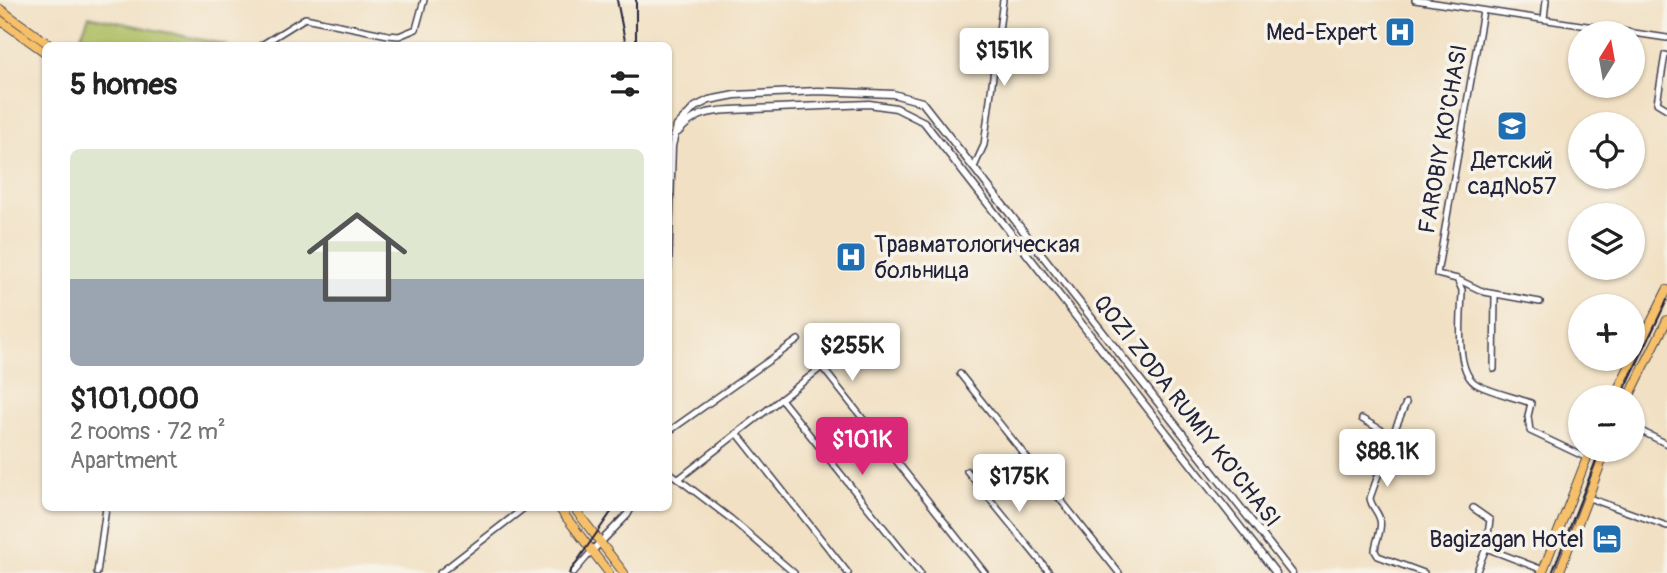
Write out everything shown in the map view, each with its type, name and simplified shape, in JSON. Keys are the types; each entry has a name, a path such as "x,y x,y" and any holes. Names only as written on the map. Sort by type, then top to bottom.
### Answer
{"main road":[{"path":"0,9 45,42"},
{"path":"0,20 42,50"},
{"path":"1620,385 1667,290"},
{"path":"1635,385 1667,320"},
{"path":"1542,571 1586,462"},
{"path":"1559,573 1602,462"},
{"path":"561,511 609,573"},
{"path":"576,511 624,573"}],"street":[{"path":"266,42 305,18 399,36 416,29 424,0"},
{"path":"974,167 984,145 1003,0"},
{"path":"1415,0 1667,38"},
{"path":"1544,19 1546,0"},
{"name":"FAROBIY KO'CHASI","path":"1457,279 1437,274 1483,11"},
{"path":"1665,55 1657,103 1667,109"},
{"name":"QOZI ZODA RUMIY KO'CHASI","path":"674,136 683,118 702,104 735,95 818,91 894,94 922,102 1292,573"},
{"name":"QOZI ZODA RUMIY KO'CHASI","path":"674,136 692,118 712,110 869,104 896,108 924,122 1276,573"},
{"path":"672,143 674,136"},
{"path":"1457,279 1495,295 1540,302"},
{"path":"1457,279 1462,290 1461,363 1466,374 1475,384 1531,403 1528,416 1530,431 1568,446"},
{"path":"1494,369 1495,295"},
{"path":"672,429 798,340"},
{"path":"680,478 822,367 985,573"},
{"path":"960,374 1119,573"},
{"path":"781,398 920,573"},
{"path":"1406,403 1370,498 1381,525 1375,551 1378,556 1424,573"},
{"path":"1362,419 1392,436"},
{"path":"737,433 848,573"},
{"path":"1645,433 1667,444"},
{"path":"967,471 1050,573"},
{"path":"672,473 794,573"},
{"path":"1589,498 1667,526"},
{"path":"1473,508 1492,524 1476,573"},
{"path":"97,573 106,511"},
{"path":"440,573 520,511"},
{"path":"573,573 628,511"},
{"path":"1486,548 1542,571"}],"green space":[{"path":"89,16 213,42 78,42"}],"tram line":[{"path":"1627,385 1667,300"},
{"path":"1552,573 1595,462"}],"railway":[{"path":"617,0 625,42"},
{"path":"636,0 636,42"},
{"path":"569,573 612,511"}],"place":[{"name":"Med-Expert","path":"1400,32"},
{"name":"Детский сад№57","path":"1512,126"},
{"name":"Травматологическая больница","path":"851,257"},
{"name":"Bagizagan Hotel","path":"1607,539"}]}
